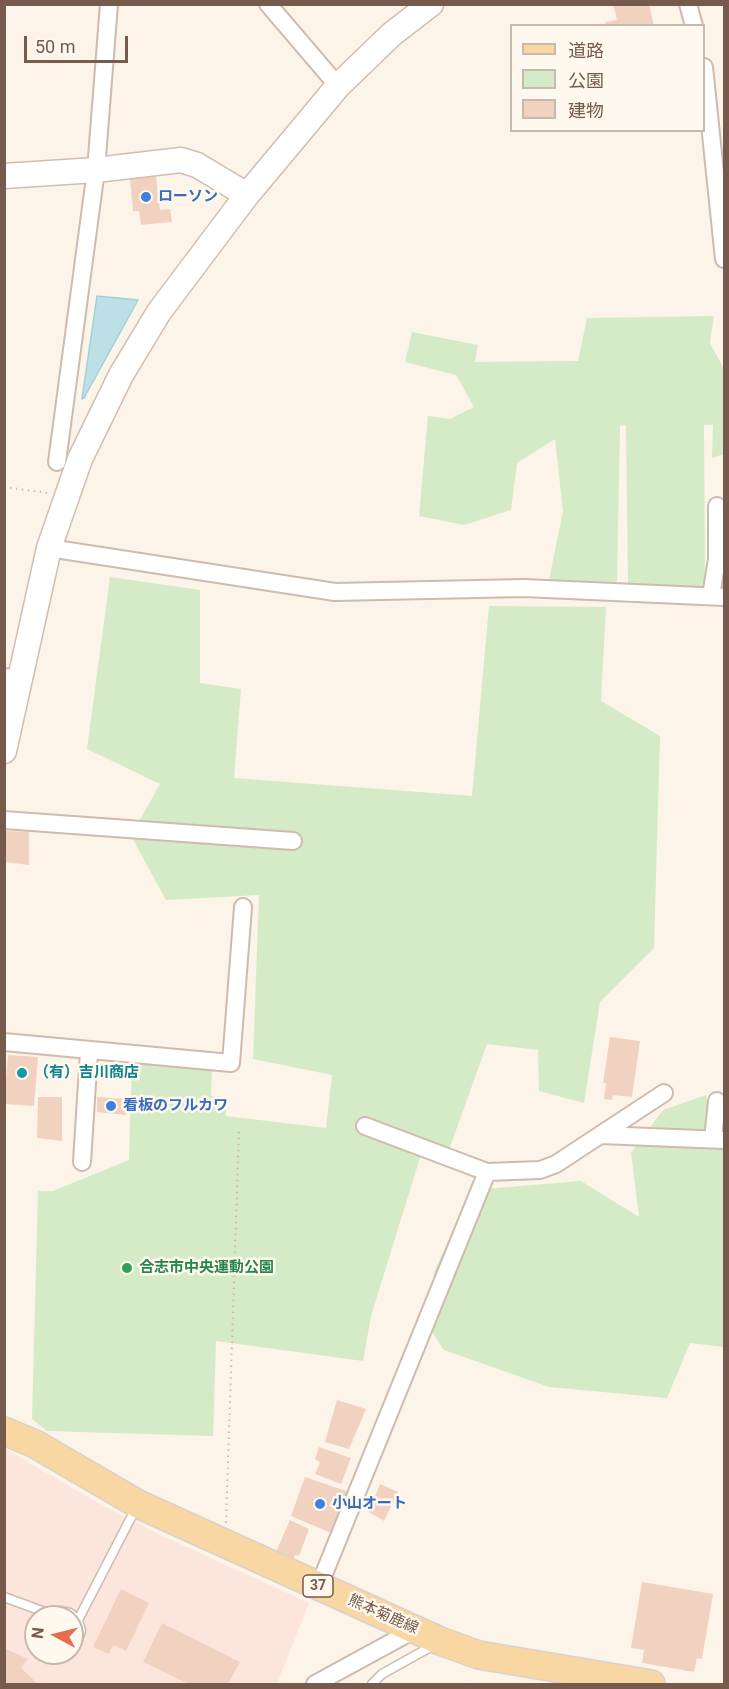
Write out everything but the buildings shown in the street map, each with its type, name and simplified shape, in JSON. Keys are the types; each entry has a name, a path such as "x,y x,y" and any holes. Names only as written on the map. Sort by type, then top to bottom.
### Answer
{"main road":[{"name":"熊本菊鹿線","path":"4,1431 35,1444 138,1504 440,1641 479,1655 611,1681 651,1684"}],"street":[{"path":"57,462 96,170 109,4"},
{"path":"268,4 339,86"},
{"path":"4,751 12,678 49,548 80,459 121,375 159,312 247,195 339,86 392,34 431,4"},
{"path":"688,4 693,24"},
{"path":"705,74 720,181 724,259"},
{"path":"4,176 96,170 181,160 197,165 247,195"},
{"path":"49,548 335,592 525,588 718,597 717,506"},
{"path":"4,820 293,841"},
{"path":"4,1042 89,1052 231,1063 243,907"},
{"path":"82,1162 89,1052"},
{"path":"365,1126 487,1172 540,1170 556,1164 664,1093"},
{"path":"601,1135 719,1139 717,1101"},
{"path":"319,1586 487,1172"},
{"path":"315,1684 416,1629"}],"lane":[{"path":"84,1608 138,1504"},
{"path":"4,1597 24,1605"},
{"path":"372,1684 382,1674 440,1641"}],"path":[{"path":"4,487 47,495 57,462"},
{"path":"225,1545 239,1130"}],"shaded area":[{"path":"4,1448 93,1500 158,1534 309,1603 277,1684 5,1684"}],"green space":[{"path":"714,316 710,343 724,369 724,454 712,458 713,425 704,425 705,587 628,588 626,425 620,426 617,582 549,580 563,511 555,439 517,463 511,510 464,525 419,516 428,416 450,419 474,407 456,375 405,362 412,332 478,345 475,362 578,361 587,318"},
{"path":"110,577 200,590 200,683 241,689 234,778 472,796 489,606 606,607 601,701 660,736 654,948 600,1002 584,1103 539,1091 538,1050 487,1044 450,1147 423,1148 371,1316 363,1361 216,1341 213,1436 47,1431 32,1419 38,1191 53,1191 129,1160 132,1061 212,1068 211,1096 226,1097 226,1116 326,1128 332,1075 253,1059 259,895 166,900 131,836 160,784 87,749"},
{"path":"706,1095 714,1138 724,1144 724,1347 690,1343 667,1398 549,1387 444,1350 430,1329 434,1272 472,1190 581,1181 639,1217 631,1153 663,1110"}],"water":[{"path":"97,296 138,300 82,399"}],"place":[{"name":"ローソン","path":"146,197"},
{"name":"（有）吉川商店","path":"22,1073"},
{"name":"看板のフルカワ","path":"111,1106"},
{"name":"合志市中央運動公園","path":"127,1268"},
{"name":"小山オート","path":"320,1504"}]}
